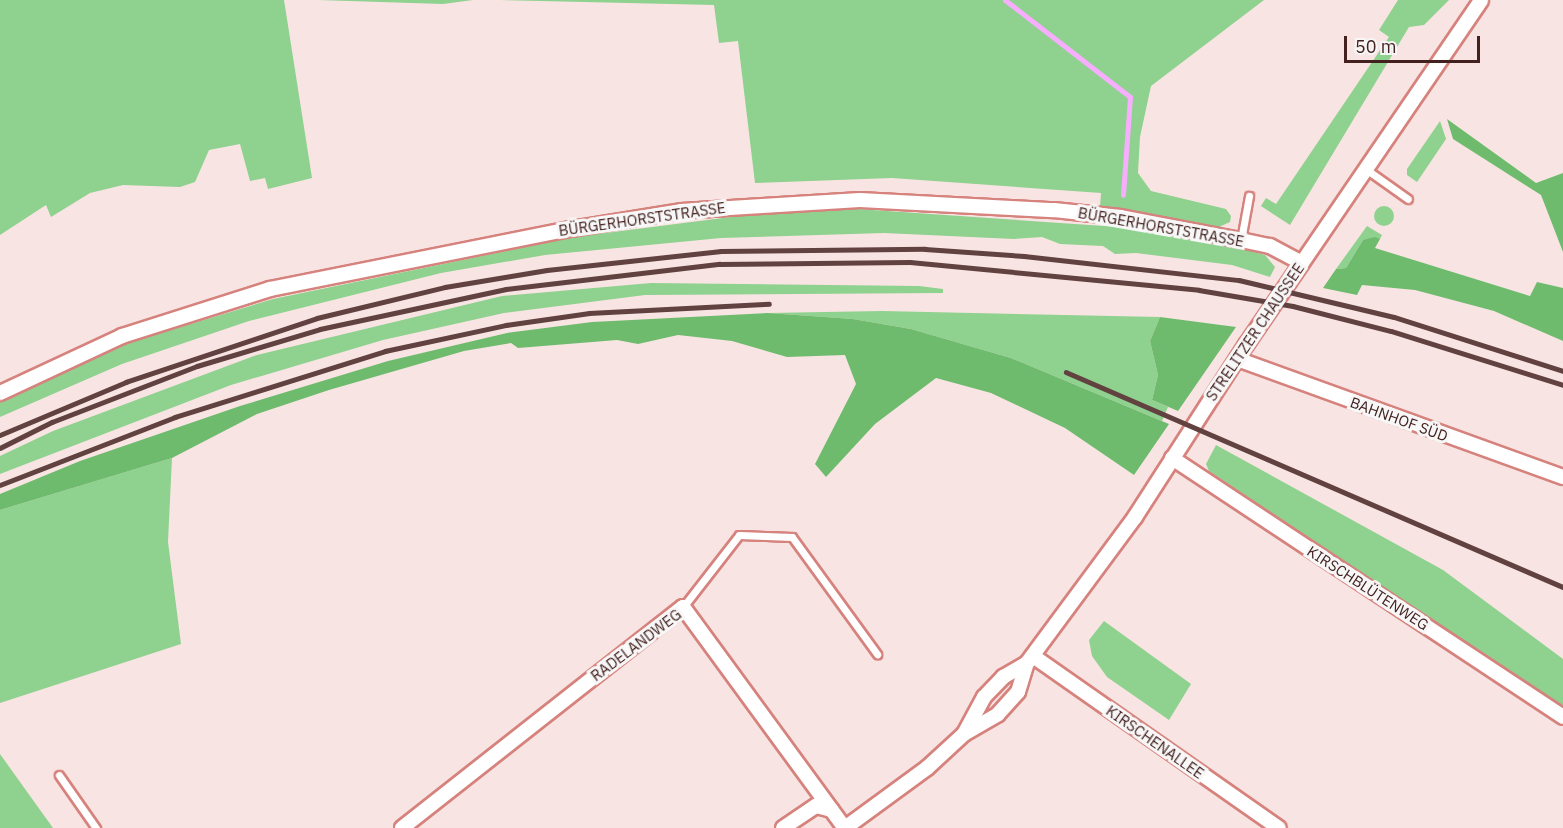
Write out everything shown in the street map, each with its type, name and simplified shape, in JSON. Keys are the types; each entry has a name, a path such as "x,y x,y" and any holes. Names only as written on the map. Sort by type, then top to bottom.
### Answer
{"street":[{"name":"STRELITZER CHAUSSEE","path":"845,828 927,768 964,734 1008,704 1018,692 1030,659 1135,517 1236,359 1481,0"},
{"name":"BÜRGERHORSTSTRASSE","path":"0,393 122,336 270,289 571,229 681,211 860,200 955,202 1121,217 1270,246 1302,263"},
{"name":"BAHNHOF SÜD","path":"1236,359 1563,477"},
{"name":"KIRSCHBLÜTENWEG","path":"1172,458 1563,717"},
{"name":"RADELANDWEG","path":"402,828 683,607 845,828"},
{"name":"STRELITZER CHAUSSEE","path":"964,734 992,687 1030,659"},
{"name":"KIRSCHENALLEE","path":"1030,659 1279,828"},
{"path":"783,828 816,806 832,810"}],"lane":[{"path":"1366,170 1408,199"},
{"path":"1241,240 1249,196"},
{"path":"683,607 739,535 792,537 877,654"},
{"path":"59,776 96,828"}],"green space":[{"path":"0,0 284,0 312,178 268,189 265,178 250,181 240,144 209,150 195,182 180,187 123,185 90,193 51,217 46,205 0,235"},
{"path":"318,0 473,0 443,4"},
{"path":"500,0 1264,0 1151,86 1140,137 1138,173 1151,191 1226,209 1231,216 1230,222 1219,227 1100,207 1101,193 892,178 755,183 738,41 719,43 714,5"},
{"path":"1398,0 1449,0 1424,25 1409,27 1290,225 1261,206 1266,198 1276,204 1389,37 1379,30"},
{"path":"1447,119 1536,183 1563,173 1563,252 1541,195 1453,139"},
{"path":"1440,121 1446,139 1417,182 1407,175 1407,169"},
{"path":"1384,206 1391,209 1394,216 1391,223 1384,226 1377,223 1374,216 1377,209"},
{"path":"858,209 1119,227 1240,248 1265,255 1275,267 1270,277 1232,265 1136,253 1115,254 1103,246 1060,244 1042,237 1014,239 884,233 721,238 545,255 441,273 249,321 122,364 0,417 0,402 124,344 273,299 574,237 762,213"},
{"path":"1367,226 1382,235 1380,239 1363,240 1346,268 1336,269"},
{"path":"1375,237 1380,239 1375,248 1530,296 1537,282 1563,288 1563,341 1494,311 1415,290 1362,285 1357,295 1323,288 1336,269 1346,268 1363,240"},
{"path":"651,283 919,286 943,289 943,293 645,295 504,313 383,340 231,385 0,474 0,456 53,431 257,355 502,296"},
{"path":"882,311 1160,317 1150,341 1158,375 1152,400 1168,407 1162,421 1011,358 911,329 853,319 768,313"},
{"path":"768,313 853,319 911,329 1011,358 1169,424 1134,475 1065,428 991,393 936,378 875,424 826,477 815,464 856,384 845,355 787,357 732,341 678,335 638,344 617,340 518,348 511,343 464,351 329,390 257,414 172,458 0,510 0,494 80,461 240,406 388,361 507,333 592,322"},
{"path":"1160,317 1236,327 1178,411 1152,400 1158,375 1150,341"},
{"path":"1216,445 1443,570 1563,659 1563,708 1209,471 1206,464"},
{"path":"172,458 168,542 181,644 0,703 0,510"},
{"path":"1104,621 1191,684 1169,720 1107,677 1092,656 1089,640"},
{"path":"0,754 53,828 0,828"}],"waterway":[{"path":"1005,0 1130,97 1123,195"}],"railway":[{"path":"0,435 126,382 317,318 445,287 547,270 721,251 925,249 1024,256 1239,280 1394,317 1563,371"},
{"path":"0,448 52,422 197,366 320,329 506,289 720,264 910,262 1199,290 1293,306 1391,331 1563,385"},
{"path":"0,485 175,417 385,351 506,325 589,313 769,304"},
{"path":"1066,372 1563,587"}]}
